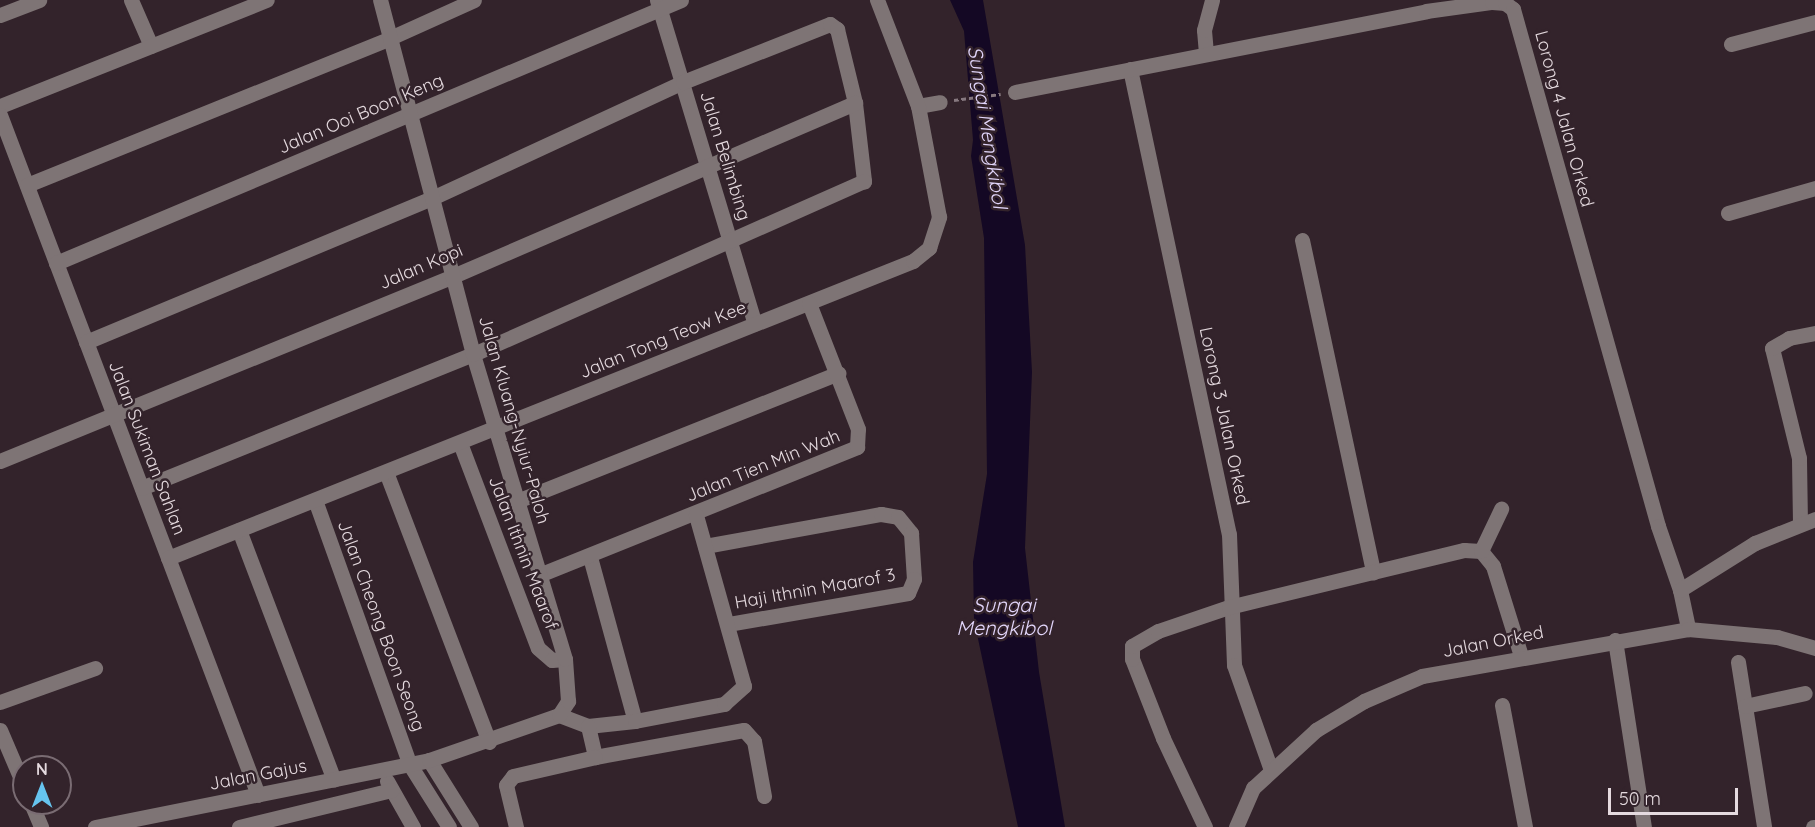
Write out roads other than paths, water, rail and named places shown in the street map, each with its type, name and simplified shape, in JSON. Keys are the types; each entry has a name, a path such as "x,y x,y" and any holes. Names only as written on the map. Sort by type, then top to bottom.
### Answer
{"street":[{"path":"0,15 39,0"},
{"path":"131,0 151,46"},
{"path":"0,106 267,0"},
{"name":"Jalan Kluang-Nyiur-Paloh","path":"380,0 495,429 565,659 570,689 559,715"},
{"path":"27,185 390,38 474,0"},
{"name":"Jalan Ooi Boon Keng","path":"56,263 410,114 659,4 681,0"},
{"name":"Jalan Tong Teow Kee","path":"168,558 913,261 929,248 939,217 918,106 877,0"},
{"path":"1206,53 1204,30 1212,0"},
{"name":"Lorong 4 Jalan Orked","path":"1015,93 1424,5 1505,3 1518,19 1562,190 1658,526 1680,590"},
{"name":"Jalan Belimbing","path":"659,4 755,324"},
{"path":"1731,44 1815,22"},
{"path":"86,342 432,198 683,82 830,24 837,28 855,103 864,181 474,354 142,488"},
{"name":"Lorong 3 Jalan Orked","path":"1130,69 1229,534 1229,608 1233,665 1271,770"},
{"path":"918,106 940,102"},
{"name":"Jalan Kopi","path":"0,461 453,276 855,103"},
{"name":"Jalan Sukiman Sahlan","path":"0,115 258,795"},
{"path":"1728,213 1815,188"},
{"path":"1302,240 1373,572"},
{"name":"Jalan Tien Min Wah","path":"539,575 696,515 857,447 858,429 809,303"},
{"path":"1688,629 1680,590 1755,543 1807,521 1799,459 1772,348 1789,338 1815,333"},
{"path":"517,501 838,373"},
{"name":"Jalan Ithnin Maarof","path":"460,442 538,648 552,660 565,659"},
{"path":"386,472 489,742"},
{"name":"Jalan Cheong Boon Seong","path":"315,500 410,765 449,827"},
{"path":"1481,551 1501,508"},
{"name":"Haji Ithnin Maarof 3","path":"705,546 881,514 898,517 911,532 914,579 908,593 728,624"},
{"path":"471,827 429,760 489,742 559,715 588,726 635,721 724,704 744,686 744,677 696,515"},
{"path":"239,530 334,780"},
{"path":"1205,827 1163,738 1132,659 1132,646 1158,631 1229,608 1373,572 1464,550 1481,551 1493,566 1521,656"},
{"path":"590,557 635,721"},
{"name":"Jalan Orked","path":"1236,827 1253,788 1317,730 1364,701 1422,676 1521,656 1688,629 1777,637 1815,648"},
{"path":"1615,640 1644,827"},
{"path":"1738,662 1764,827"},
{"path":"0,702 94,668"},
{"path":"1745,706 1805,693"},
{"path":"1502,705 1525,827"},
{"path":"588,726 595,757"},
{"path":"0,730 12,758"},
{"path":"516,827 506,785 513,776 595,757 744,730 754,741 764,796"},
{"name":"Jalan Gajus","path":"95,827 429,760"},
{"path":"381,771 413,827"},
{"path":"239,827 286,822 392,790"}],"water":[{"name":"Sungai Mengkibol","path":"950,0 983,0 1025,245 1032,372 1025,548 1039,672 1065,827 1018,827 974,620 973,562 987,474 984,238 971,156 973,140 964,31"}]}
